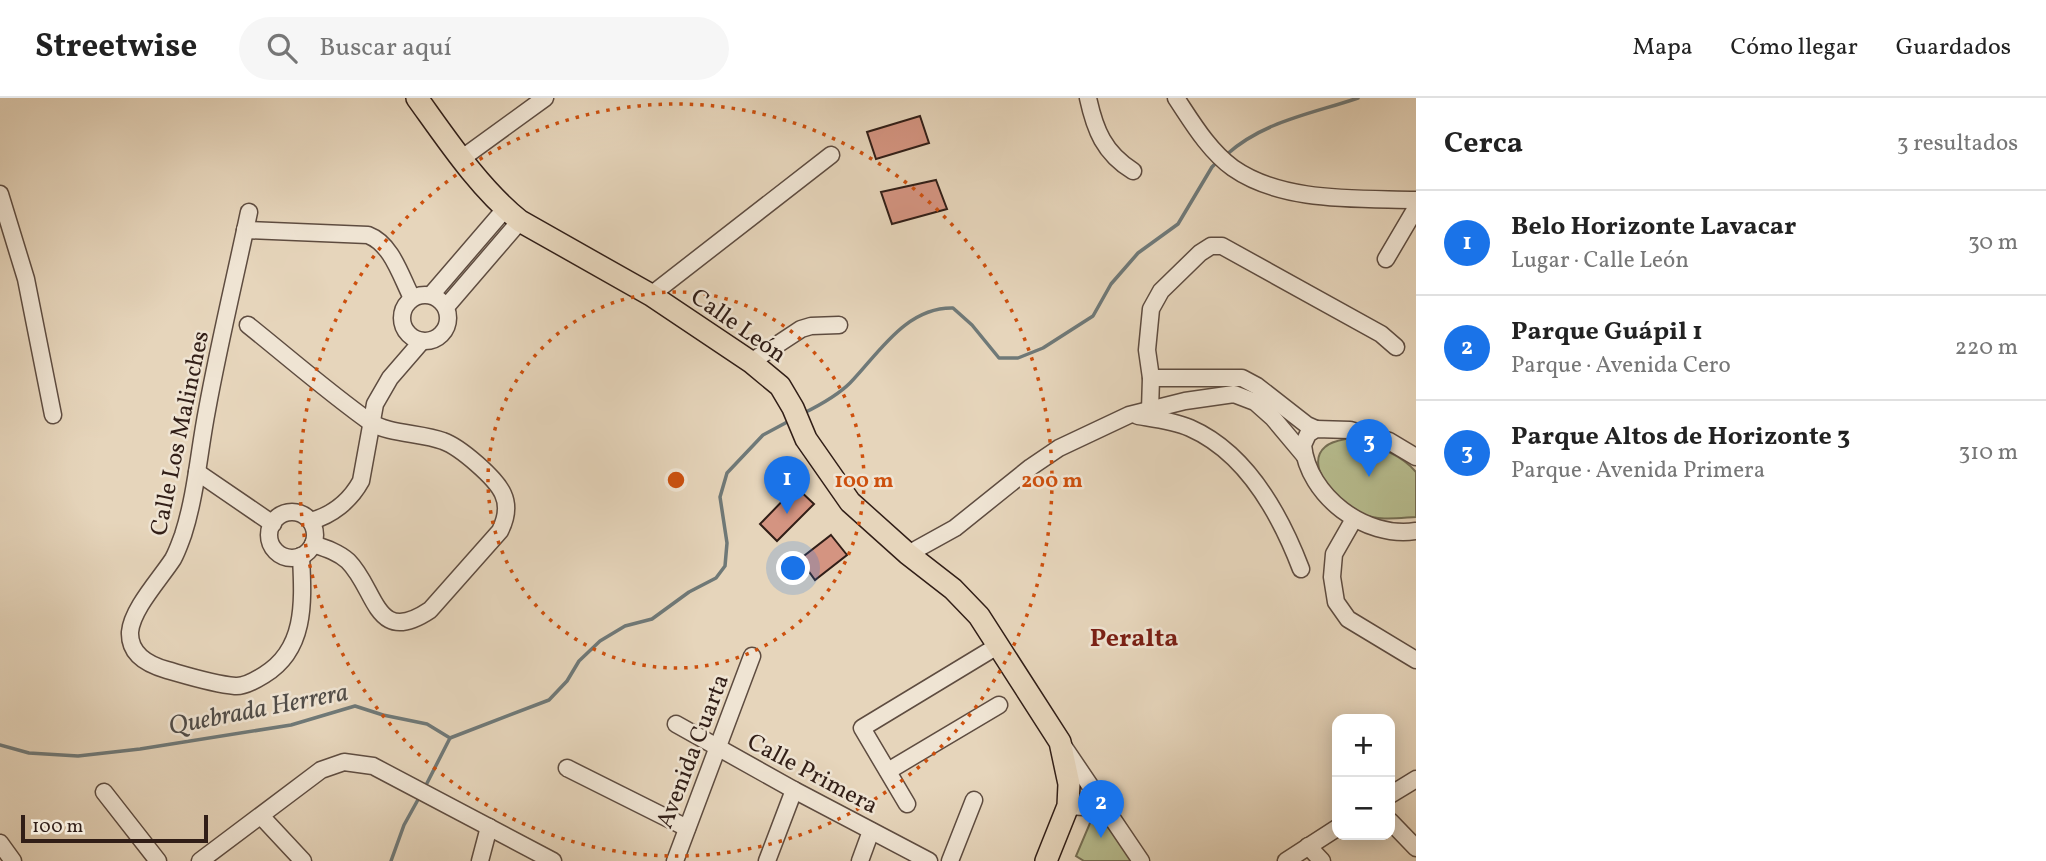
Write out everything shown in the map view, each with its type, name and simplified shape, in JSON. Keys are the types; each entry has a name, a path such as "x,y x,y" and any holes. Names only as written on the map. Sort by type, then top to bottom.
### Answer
{"main road":[{"name":"Calle León","path":"417,98 461,159 513,215 651,295 751,362 780,386 806,439 850,502 962,598 979,616 1060,741 1069,784 1068,806 1046,861"}],"street":[{"path":"461,159 545,98"},
{"path":"1088,98 1092,117 1104,144 1116,160 1133,171"},
{"path":"1176,98 1196,129 1216,152 1233,168 1269,187 1286,192 1346,198 1416,200"},
{"path":"651,295 831,155"},
{"path":"0,194 26,279 53,415"},
{"path":"1386,259 1416,208"},
{"name":"Calle Los Malinches","path":"249,212 206,410 197,472 184,532 174,557 135,618 130,634 135,653 148,663 237,687 255,681 287,657 296,636 303,599 301,556"},
{"path":"431,295 513,215"},
{"path":"446,307 513,215"},
{"path":"245,230 368,234 387,249 412,298"},
{"path":"1150,410 1151,378 1147,350 1151,309 1161,291 1200,253 1211,246 1222,246 1381,334 1396,347"},
{"path":"431,295 446,307 446,329 435,339 422,341 414,338 403,326 403,311 412,298 431,295"},
{"path":"247,325 373,425 443,441 459,450 503,493 507,507 506,518 500,531 430,610 416,620 403,623 390,621 381,615 347,561 334,551 313,544"},
{"path":"751,362 801,329 839,325"},
{"path":"1148,331 1155,356 1168,370 1183,379"},
{"path":"311,522 324,517 355,492 361,481 375,404 382,390 422,341"},
{"path":"1151,378 1241,378 1258,386 1315,429 1350,430 1370,435 1389,441 1416,457"},
{"path":"1183,379 1185,401"},
{"path":"908,554 955,528 1022,474 1059,449 1129,415 1185,401 1234,394 1255,402 1281,426 1304,455"},
{"path":"1129,415 1176,423 1192,429 1231,456 1255,483 1281,523 1301,569"},
{"path":"1315,429 1308,434 1303,444 1304,455 1310,473 1341,510 1379,530 1398,533 1416,531"},
{"path":"197,472 272,524"},
{"path":"298,513 311,522 314,528 313,544 301,556 287,557 275,550 270,537 272,524 284,514 298,513"},
{"path":"1354,519 1334,554 1332,577 1336,602 1348,619 1416,660"},
{"path":"907,804 862,727 999,645"},
{"name":"Avenida Cuarta","path":"675,861 751,656"},
{"path":"888,771 999,705"},
{"name":"Calle Primera","path":"676,724 929,861"},
{"path":"1060,741 1141,861"},
{"path":"200,861 321,770 344,762 373,766 553,861"},
{"path":"567,768 687,828"},
{"path":"1395,792 1416,779"},
{"path":"767,861 794,790"},
{"path":"104,792 158,861"},
{"path":"950,861 974,800"},
{"path":"1068,806 1096,810 1111,818"},
{"path":"261,816 303,861"},
{"path":"1395,826 1416,848"},
{"path":"480,861 489,827"},
{"path":"860,861 871,831"},
{"path":"1286,861 1332,831"},
{"path":"0,843 13,861"},
{"path":"1308,846 1322,861"}],"green space":[{"path":"1351,438 1394,455 1416,472 1416,517 1375,518 1354,511 1331,493 1319,469 1320,453 1330,443"},
{"path":"1093,816 1108,821 1132,861 1084,861 1076,856"}],"building":[{"path":"920,116 929,143 876,159 867,132"},
{"path":"936,180 947,209 892,224 881,192"},
{"path":"796,487 814,504 777,541 760,524"},
{"path":"831,535 847,555 815,580 800,559"}],"waterway":[{"name":"Quebrada Herrera","path":"1226,155 1241,143 1272,126 1358,98"},
{"name":"Quebrada Herrera","path":"804,413 845,388 907,323 936,310 953,308 972,325 999,358 1018,358 1043,348 1093,316 1111,284 1138,253 1178,224 1217,162"},
{"name":"Quebrada Herrera","path":"0,745 29,753 78,756 291,725 355,706 427,724 450,738 549,700 567,681 579,661 600,641 625,626 652,619 689,592 716,578 725,566 727,543 720,497 727,473 763,435 791,420"},
{"path":"424,789 450,738"},
{"path":"391,861 404,825 420,796"}],"place":[{"name":"Parque Altos de Horizonte 3","path":"1369,477"},
{"name":"Belo Horizonte Lavacar","path":"787,514"},
{"name":"Parque Guápil 1","path":"1101,838"}],"district":[{"name":"Peralta","path":"1134,637"}]}
